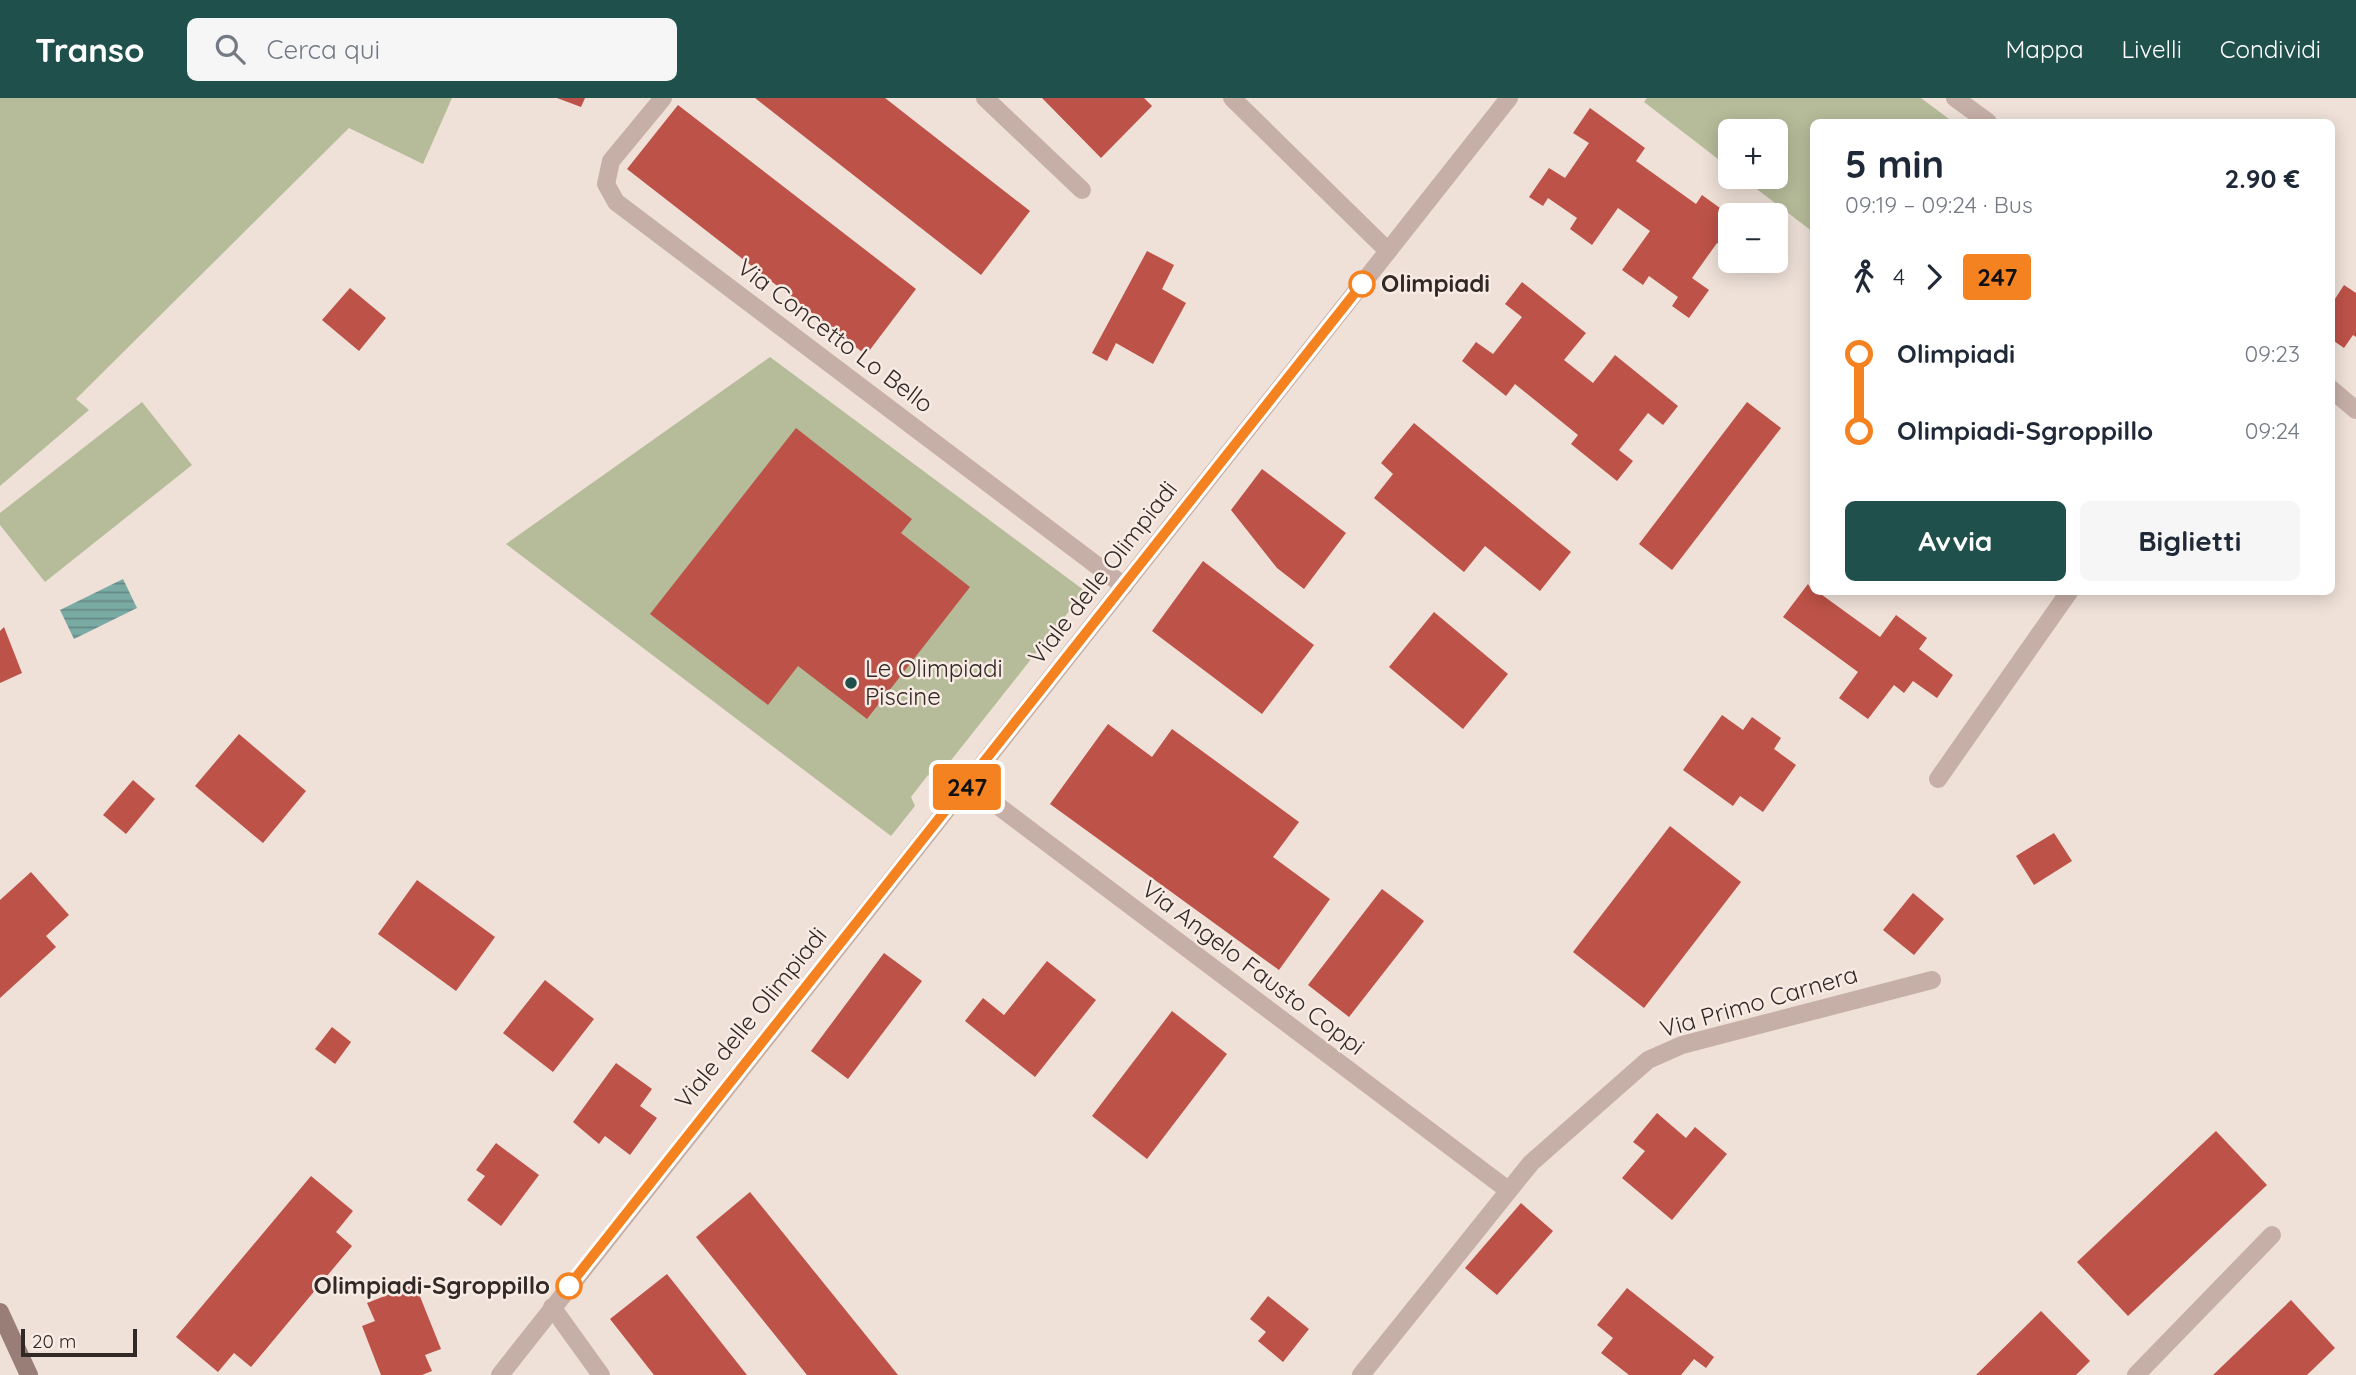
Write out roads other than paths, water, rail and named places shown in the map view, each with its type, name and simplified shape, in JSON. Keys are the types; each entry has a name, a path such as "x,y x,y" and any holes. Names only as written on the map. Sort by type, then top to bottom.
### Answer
{"main road":[{"path":"0,1312 29,1375"}],"street":[{"name":"Via Concetto Lo Bello","path":"663,98 611,161 606,184 616,202 1124,586"},
{"path":"985,98 1082,190"},
{"path":"1232,98 1388,251"},
{"name":"Viale delle Olimpiadi","path":"500,1375 1509,98"},
{"path":"1955,98 1983,119"},
{"path":"2335,392 2356,410"},
{"path":"1938,779 2067,595"},
{"name":"Via Angelo Fausto Coppi","path":"969,784 1508,1190"},
{"name":"Via Primo Carnera","path":"1362,1375 1531,1163 1648,1060 1682,1045 1932,980"},
{"path":"2136,1375 2272,1235"},
{"path":"552,1307 601,1375"}],"water":[{"path":"123,579 137,608 74,639 60,610"}],"place":[{"name":"Olimpiadi","path":"1362,284"},
{"name":"Le Olimpiadi Piscine","path":"851,683"},
{"name":"Olimpiadi-Sgroppillo","path":"569,1286"}]}
